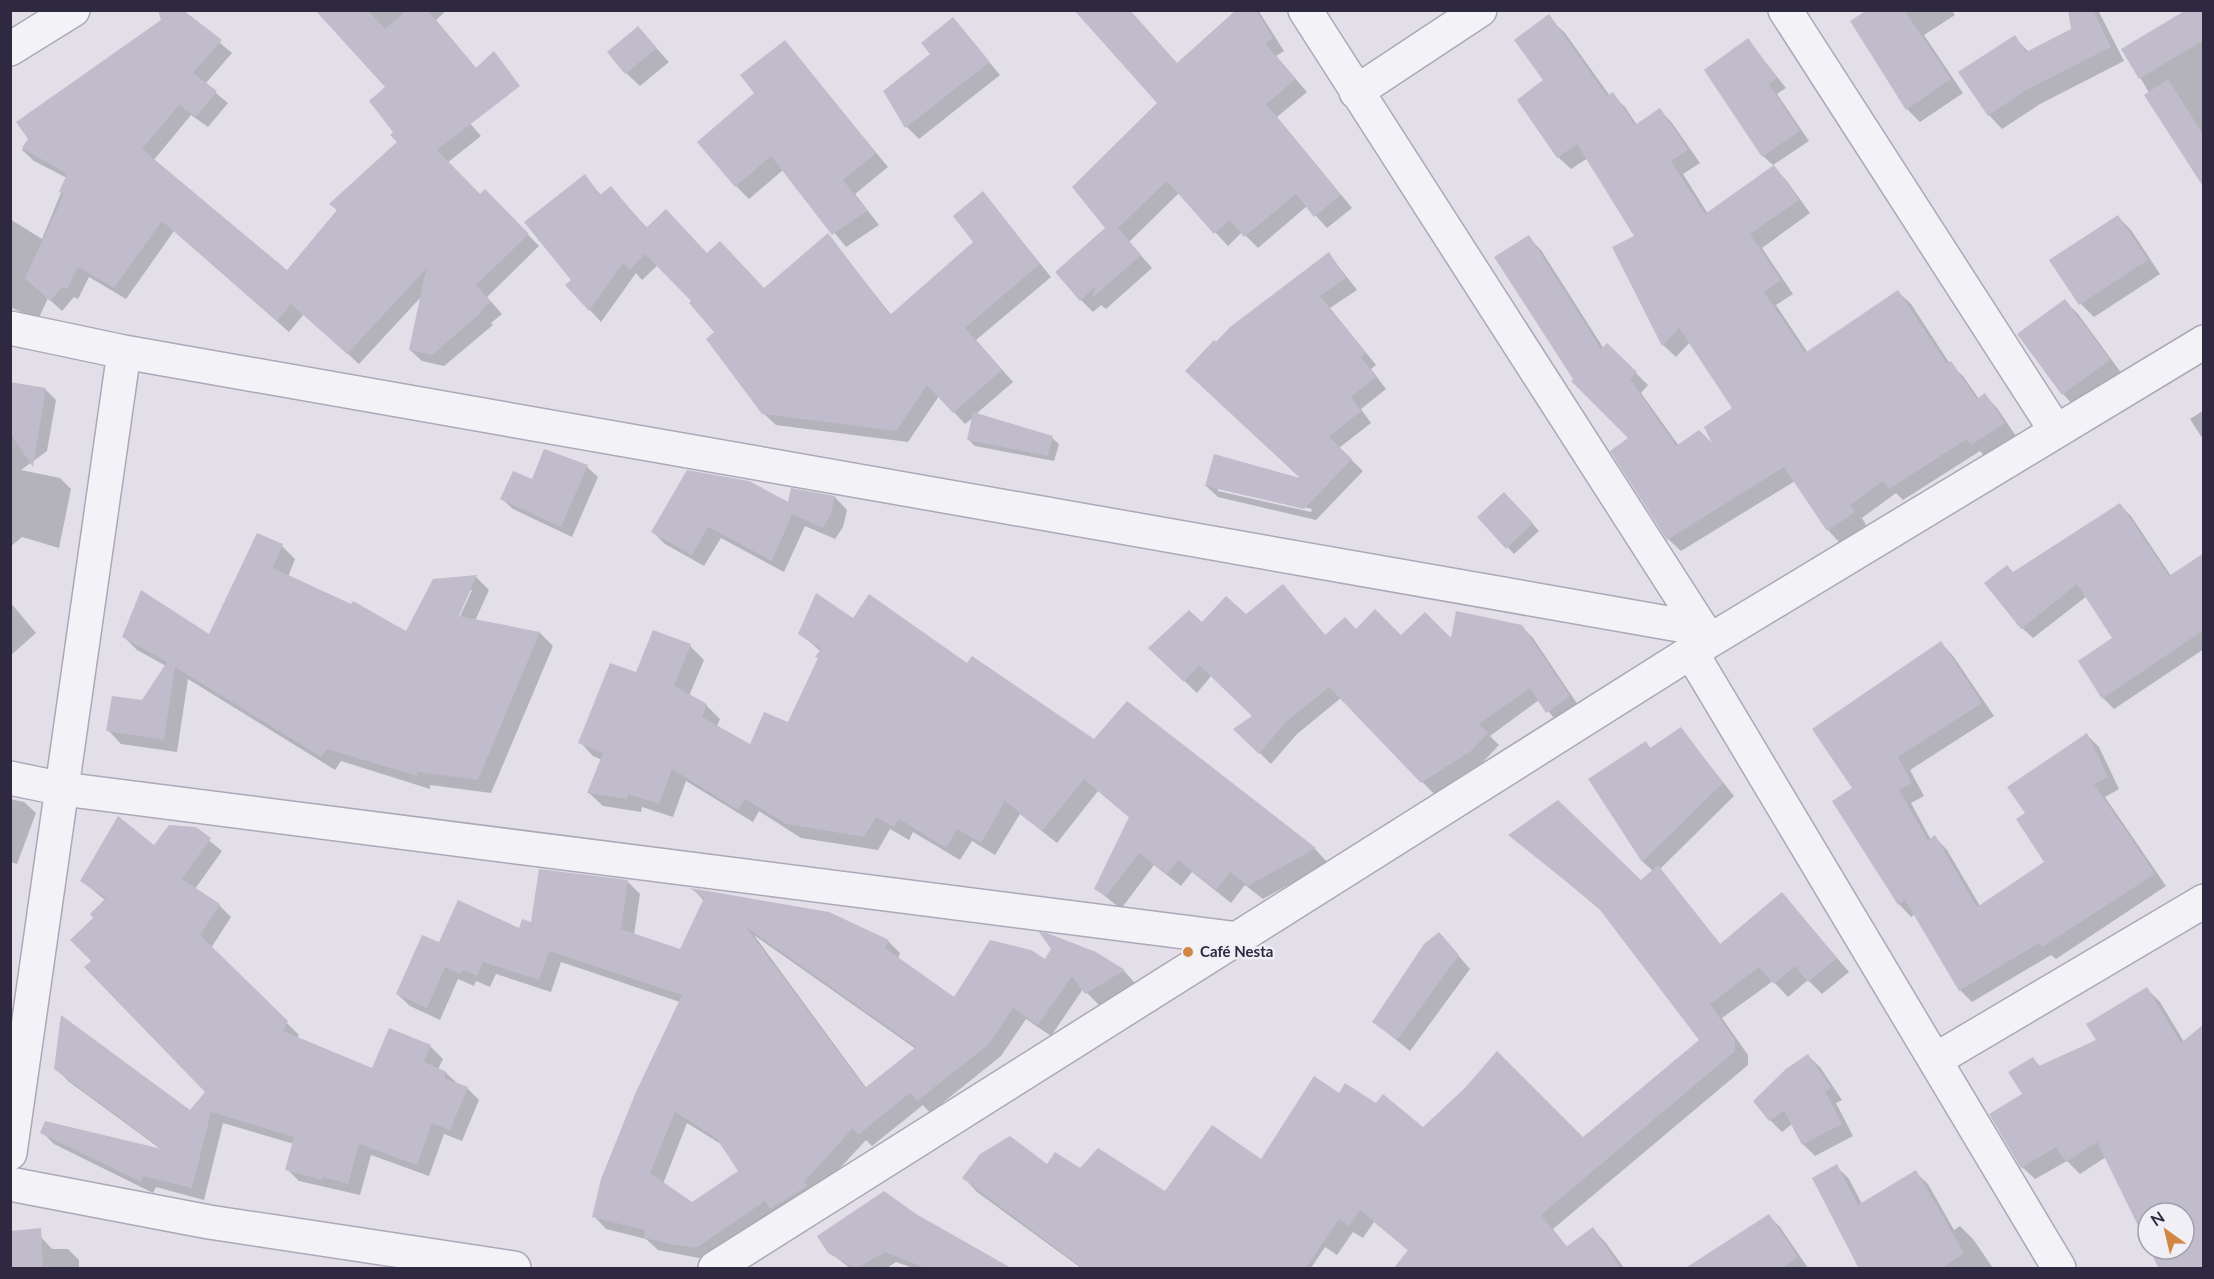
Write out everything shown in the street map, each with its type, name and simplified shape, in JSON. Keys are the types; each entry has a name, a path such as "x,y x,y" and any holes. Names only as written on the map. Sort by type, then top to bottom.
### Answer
{"street":[{"path":"11,47 73,10"},
{"path":"1305,10 1696,640 1935,1060 2059,1269"},
{"path":"1356,92 1480,10"},
{"path":"1785,10 2056,430"},
{"path":"10,328 124,352 1696,640"},
{"path":"715,1269 1239,939 1696,640 2204,342"},
{"path":"10,1153 124,352"},
{"path":"10,778 63,789 1239,939"},
{"path":"1935,1060 2204,901"},
{"path":"10,1184 209,1222 514,1269"}],"building":[{"path":"158,10 183,10 222,40 193,73 217,91 196,117 179,105 142,149 287,270 337,210 329,204 397,142 390,135 393,132 369,101 385,87 315,10 367,10 385,29 407,10 427,10 476,68 494,51 520,86 437,150 480,194 485,189 529,234 476,285 491,302 481,310 482,312 432,355 409,350 426,269 347,354 291,304 277,321 162,221 114,288 78,267 67,289 62,287 50,301 25,278 64,194 59,192 67,174 22,148 28,139 16,122 161,20"},
{"path":"1074,10 1130,10 1177,63 1236,10 1256,10 1273,38 1265,43 1296,79 1266,104 1341,195 1314,217 1296,194 1244,237 1230,220 1214,234 1167,181 1118,228 1141,255 1092,298 1096,286 1080,301 1055,272 1105,228 1072,187 1157,103"},
{"path":"1867,10 1904,10 1951,79 1906,110 1850,21"},
{"path":"2068,10 2093,10 2111,47 2026,90 1988,116 1958,72 2015,35 2026,52 2071,29"},
{"path":"2186,10 2204,10 2204,40 2139,79 2121,49"},
{"path":"1549,14 1607,96 1613,92 1635,125 1660,108 1688,150 1671,161 1705,214 1774,165 1799,200 1750,234 1781,280 1764,292 1805,353 1898,290 1947,364 1951,361 1977,399 1985,393 2005,423 1971,445 1967,439 1889,489 1883,481 1850,505 1855,512 1827,531 1784,467 1667,540 1610,451 1628,438 1571,381 1573,379 1494,257 1529,235 1601,349 1607,343 1637,372 1630,379 1676,446 1699,430 1712,443 1704,427 1732,408 1679,328 1662,346 1612,247 1634,236 1577,144 1557,158 1517,100 1543,80 1514,40"},
{"path":"953,17 990,62 905,128 883,91 930,54 921,43"},
{"path":"638,26 657,48 625,74 607,52"},
{"path":"1748,38 1777,78 1769,84 1800,131 1762,157 1704,70"},
{"path":"785,40 876,153 843,180 867,211 832,235 771,156 735,187 697,142 754,93 740,75"},
{"path":"2168,79 2204,136 2204,188 2144,95"},
{"path":"585,174 600,195 611,186 646,228 666,209 707,253 720,241 764,288 828,233 890,315 973,242 953,216 983,191 1040,264 965,328 1002,370 953,413 927,385 896,431 762,414 706,339 714,332 689,303 691,301 645,254 630,270 623,263 589,311 565,285 571,280 524,222"},
{"path":"2118,215 2148,260 2079,305 2049,260"},
{"path":"1329,252 1346,278 1320,296 1366,353 1361,357 1376,377 1351,397 1361,411 1329,437 1352,459 1304,509 1205,486 1214,454 1300,478 1185,371 1214,340 1216,342 1230,327"},
{"path":"2065,299 2110,360 2062,395 2017,334"},
{"path":"10,382 46,388 33,467 10,433"},
{"path":"973,412 1053,436 1048,456 967,440"},
{"path":"544,449 588,465 561,527 500,499 513,471 532,479"},
{"path":"687,470 749,481 788,502 791,488 835,496 831,514 823,528 792,514 772,561 708,527 692,555 651,532"},
{"path":"1504,492 1533,523 1506,549 1477,517"},
{"path":"2120,503 2169,576 2204,553 2204,630 2102,699 2078,661 2112,638 2077,584 2021,629 1984,583 2007,565 2013,572"},
{"path":"257,533 283,544 273,568 351,604 353,601 406,631 433,579 477,575 459,616 540,632 478,780 417,772 417,776 327,749 321,757 175,667 164,740 106,731 112,696 142,700 167,662 122,637 141,590 209,634"},
{"path":"1283,584 1325,635 1345,617 1356,629 1375,609 1401,635 1425,612 1451,638 1456,611 1522,625 1570,696 1546,713 1530,688 1479,724 1488,733 1471,751 1421,783 1329,687 1285,723 1259,754 1233,729 1252,716 1199,665 1184,682 1148,648 1189,610 1202,622 1226,596 1246,614"},
{"path":"816,593 853,618 869,594 967,663 972,656 1094,739 1127,701 1316,848 1248,886 1230,872 1216,890 1178,860 1167,874 1139,853 1106,896 1094,889 1129,817 1084,779 1042,831 1005,801 981,843 957,829 946,848 899,819 894,827 876,817 864,837 786,824 745,799 738,810 672,769 659,804 628,794 627,799 587,793 603,753 578,743 610,663 636,672 653,630 691,644 674,686 707,704 702,717 750,744 764,712 788,722 818,658 815,657 821,649 798,634"},
{"path":"1941,641 1982,703 1898,757 1912,783 1899,790 1928,840 1935,835 1977,907 2044,862 2016,819 2025,813 2007,787 2087,733 2108,777 2094,784 2155,874 2042,947 2039,943 1959,991 1905,900 1898,905 1832,801 1852,788 1812,729"},
{"path":"1681,727 1723,783 1642,862 1588,779 1646,741 1650,748"},
{"path":"1558,800 1641,880 1658,865 1720,944 1782,892 1837,958 1808,982 1795,966 1774,984 1759,967 1710,1004 1735,1040 1735,1051 1541,1215 1566,1247 1593,1227 1621,1269 1393,1269 1408,1250 1360,1210 1349,1226 1339,1219 1305,1269 1084,1269 962,1178 980,1154 1010,1136 1047,1164 1055,1152 1080,1168 1098,1148 1165,1191 1212,1125 1261,1159 1314,1076 1339,1093 1345,1083 1376,1103 1383,1094 1423,1127 1465,1088 1497,1051 1583,1137 1699,1040 1597,906 1508,835"},
{"path":"118,816 154,845 169,825 196,827 211,838 182,879 220,904 200,935 288,1021 283,1031 372,1068 389,1028 431,1045 424,1062 447,1072 444,1078 468,1087 450,1130 432,1123 417,1165 359,1144 348,1184 323,1177 322,1180 285,1170 294,1137 211,1112 192,1188 143,1176 141,1182 40,1133 45,1121 162,1149 54,1069 61,1015 190,1110 205,1092 84,967 91,961 70,940 93,918 90,914 106,898 80,881"},
{"path":"539,869 628,880 621,929 680,949 704,898 690,888 829,912 889,940 885,948 954,997 990,940 1031,950 1045,959 1051,949 1039,932 1096,952 1125,970 1085,994 1072,976 1038,1025 1013,1008 989,1044 917,1101 910,1093 858,1135 853,1128 804,1182 807,1186 770,1209 765,1201 696,1248 644,1238 645,1230 592,1217 601,1179 636,1092 682,995 549,951 539,980 483,962 477,976 463,970 461,974 445,967 427,1008 396,994 422,935 439,942 458,900 519,928 522,919 531,922","holes":["746,927 916,1047 865,1088","675,1112 717,1139 738,1171 692,1202 650,1173"]},
{"path":"1439,932 1459,955 1397,1040 1372,1022 1424,944"},
{"path":"2147,987 2181,1043 2204,1024 2204,1269 2159,1269 2155,1261 2196,1261 2196,1201 2136,1201 2136,1222 2097,1142 2066,1162 2056,1147 2021,1168 1989,1114 2022,1094 2008,1072 2033,1057 2039,1066 2096,1040 2086,1024"},
{"path":"1808,1054 1831,1088 1825,1091 1842,1124 1802,1145 1784,1111 1769,1121 1753,1101 1786,1069"},
{"path":"1837,1164 1858,1205 1916,1170 1964,1253 1941,1269 1859,1269 1812,1178"},
{"path":"884,1191 916,1214 1013,1269 928,1269 885,1252 856,1269 828,1253 817,1236"},
{"path":"1769,1214 1798,1257 1781,1269 1684,1269"},
{"path":"41,1228 43,1269 10,1269 10,1231"}],"place":[{"name":"Café Nesta","path":"1188,952"}]}
